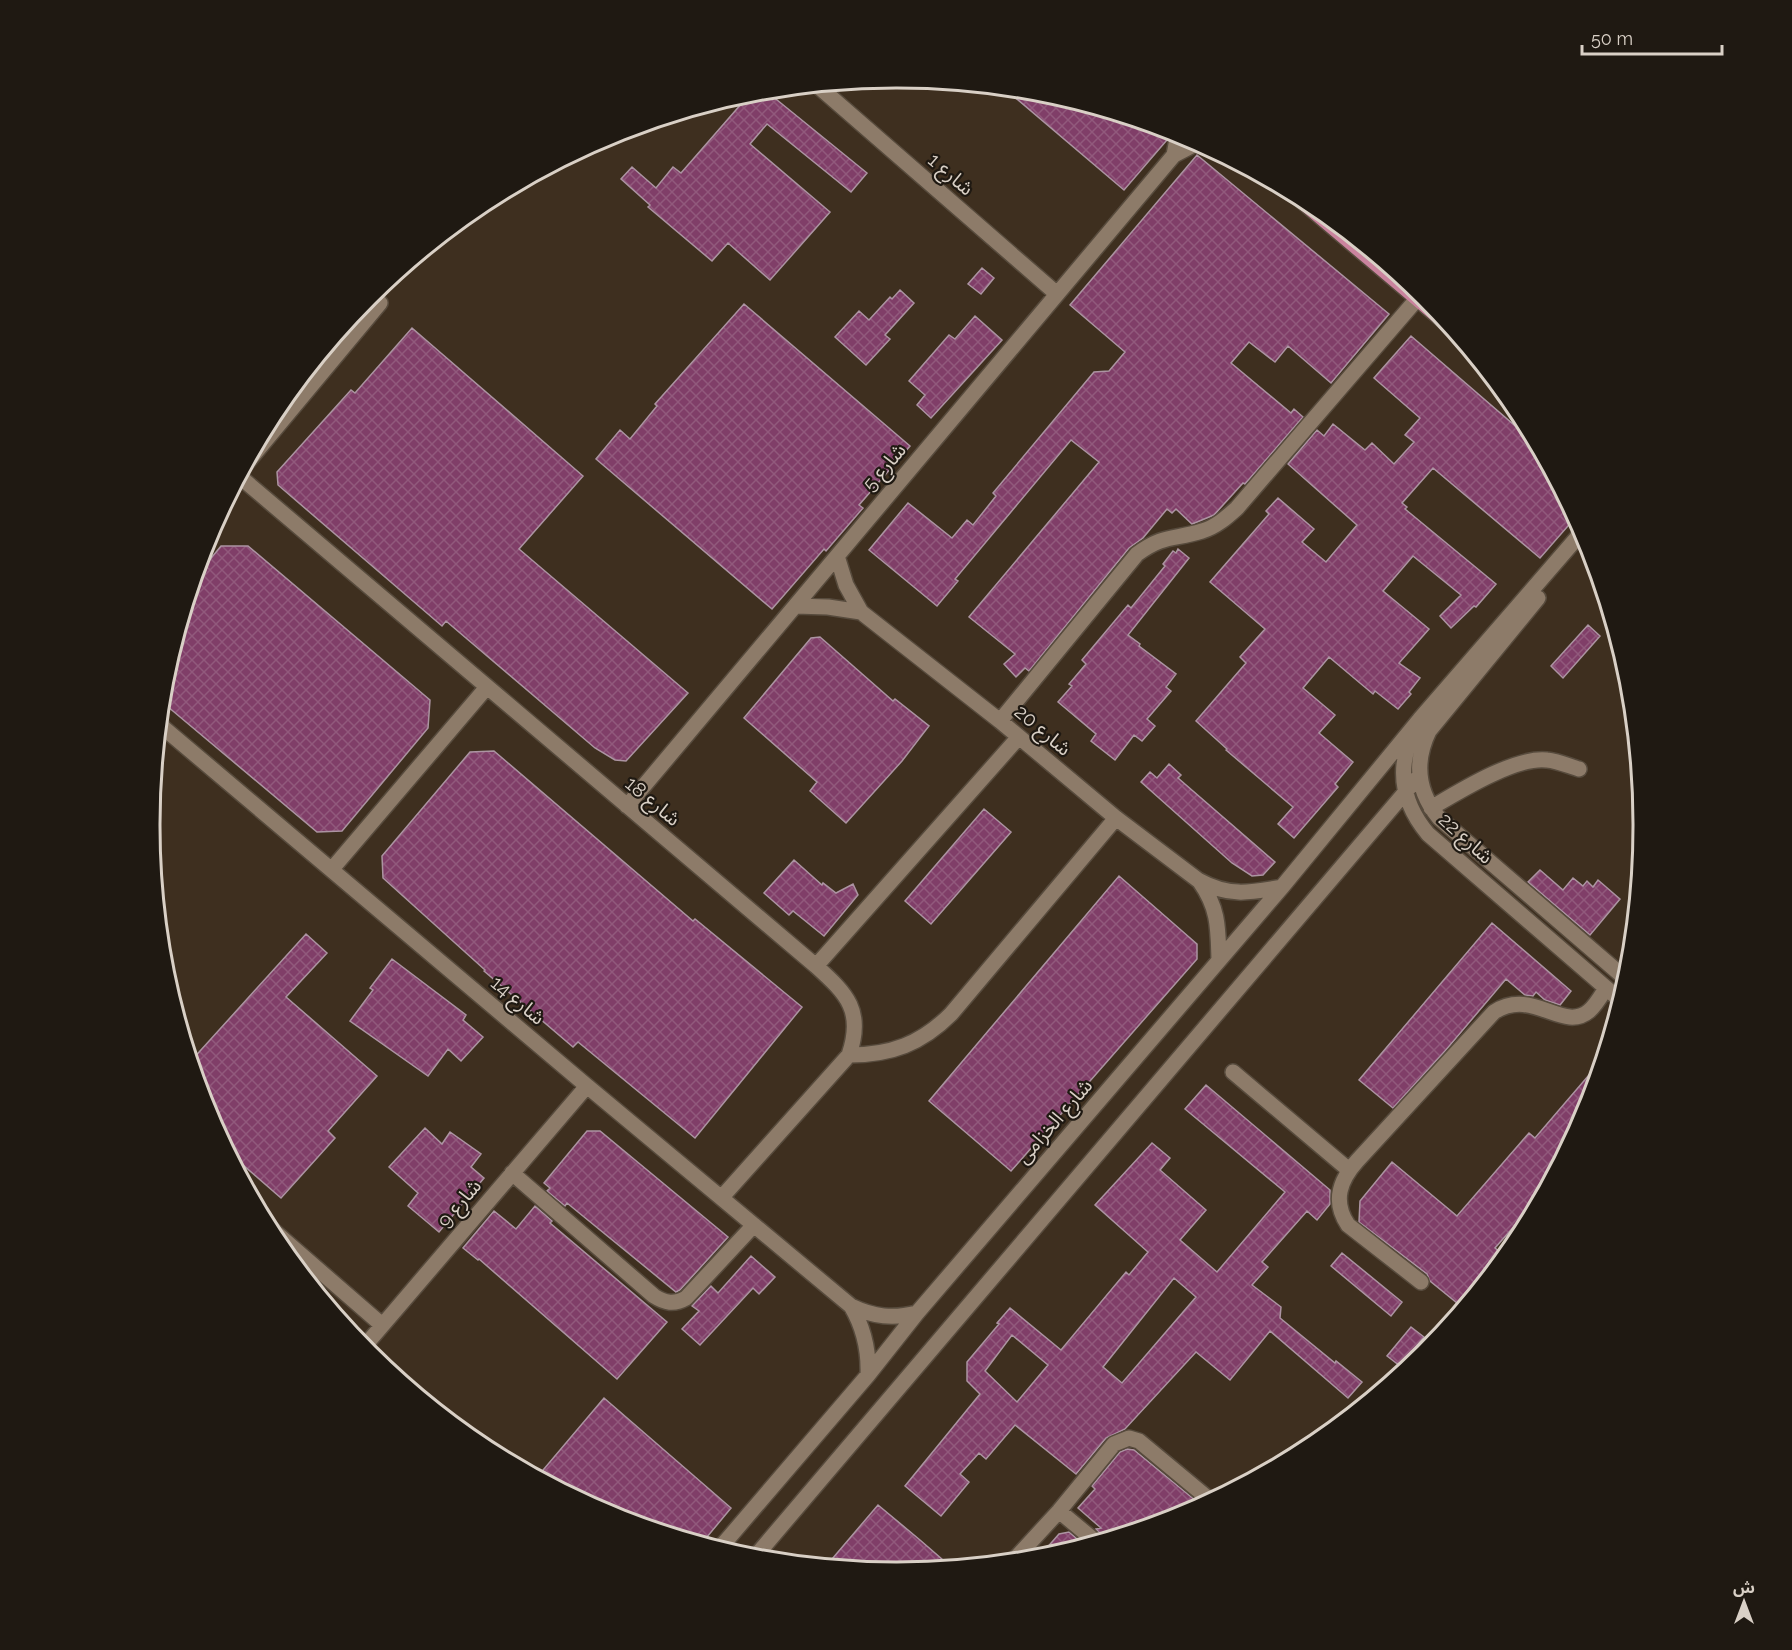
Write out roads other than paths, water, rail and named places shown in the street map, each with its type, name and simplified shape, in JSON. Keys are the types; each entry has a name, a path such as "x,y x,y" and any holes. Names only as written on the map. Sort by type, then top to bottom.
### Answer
{"street":[{"name":"شارع 1","path":"825,92 1057,294"},
{"name":"شارع 5","path":"1174,155 1176,144"},
{"name":"شارع 5","path":"627,806 1174,155 1186,149"},
{"path":"1000,721 1137,554 1159,540 1211,527 1237,508 1414,301"},
{"path":"278,425 380,303"},
{"name":"شارع 18","path":"245,480 839,987 850,1002 855,1019 855,1038 849,1055"},
{"name":"شارع 22","path":"1575,540 1420,719 1410,737 1403,768 1405,792 1414,815 1428,834 1612,993"},
{"name":"شارع 22","path":"1578,549 1430,731 1420,753 1419,776 1421,788 1439,818 1617,972"},
{"name":"شارع 20","path":"837,556 846,585 861,612 1000,721 1116,818 1198,880 1212,888 1237,893 1282,888"},
{"name":"شارع 20","path":"795,606 828,607 861,612"},
{"path":"332,869 487,687"},
{"name":"شارع الخزامى","path":"726,1541 868,1375 917,1313 1282,888 1420,719"},
{"name":"شارع 14","path":"166,730 851,1306 870,1314 890,1317 917,1313"},
{"path":"816,966 1018,738"},
{"path":"1431,808 1480,781 1531,761 1547,759 1579,769"},
{"path":"762,1549 1419,776"},
{"path":"722,1197 849,1055 867,1055 903,1047 935,1029 951,1014 1116,818"},
{"name":"شارع 20","path":"1198,880 1212,902 1216,915 1219,960"},
{"path":"1421,1282 1348,1224 1341,1215 1340,1188 1349,1170 1494,1012 1510,1004 1518,1003 1561,1016 1576,1017 1589,1011 1606,988"},
{"path":"1233,1072 1349,1170"},
{"name":"شارع 9","path":"369,1340 587,1086"},
{"path":"512,1173 654,1296 666,1302 673,1303 686,1298 754,1225"},
{"path":"295,1250 382,1325"},
{"name":"شارع 14","path":"851,1306 865,1339 869,1360 868,1375"},
{"path":"1023,1550 1059,1511 1114,1444 1129,1438 1144,1444 1203,1494"},
{"path":"1059,1511 1088,1536"}]}
